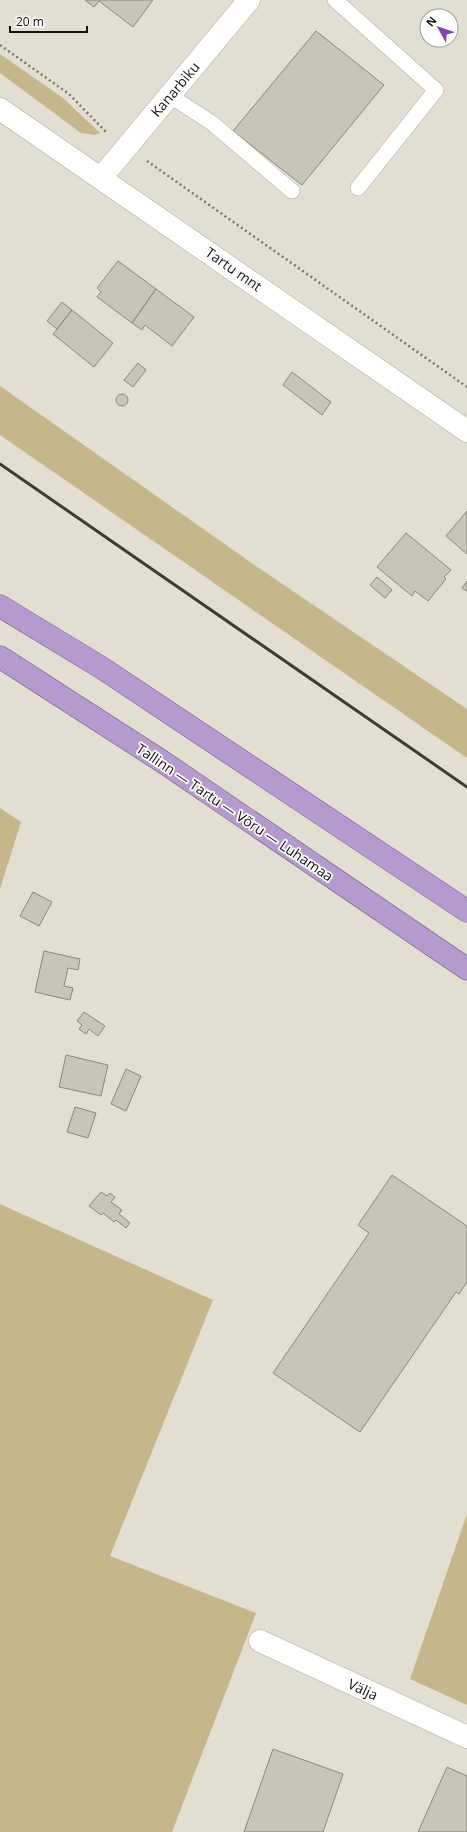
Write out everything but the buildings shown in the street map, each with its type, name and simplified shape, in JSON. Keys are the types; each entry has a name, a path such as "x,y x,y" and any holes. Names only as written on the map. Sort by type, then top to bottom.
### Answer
{"highway":[{"path":"0,606 102,668 467,911"},
{"name":"Tallinn — Tartu — Võru — Luhamaa","path":"0,658 163,762 467,969"}],"street":[{"name":"Kanarbiku","path":"101,178 249,0"},
{"name":"Tartu mnt","path":"0,109 467,431"},
{"name":"Välja","path":"260,1641 467,1737"}],"lane":[{"path":"335,0 436,90 358,188"},
{"path":"169,95 212,123 292,190"}],"path":[{"path":"0,46 69,94 106,132 467,387"}],"shaded area":[{"path":"0,54 63,98 100,133 95,135 81,133 0,73"},
{"path":"0,386 253,564 467,709 467,758 0,435"},
{"path":"0,808 21,822 0,889"},
{"path":"0,1204 213,1300 110,1556 256,1613 172,1832 0,1832"},
{"path":"467,1514 467,1705 410,1679"}],"railway":[{"path":"0,464 467,787"}]}
